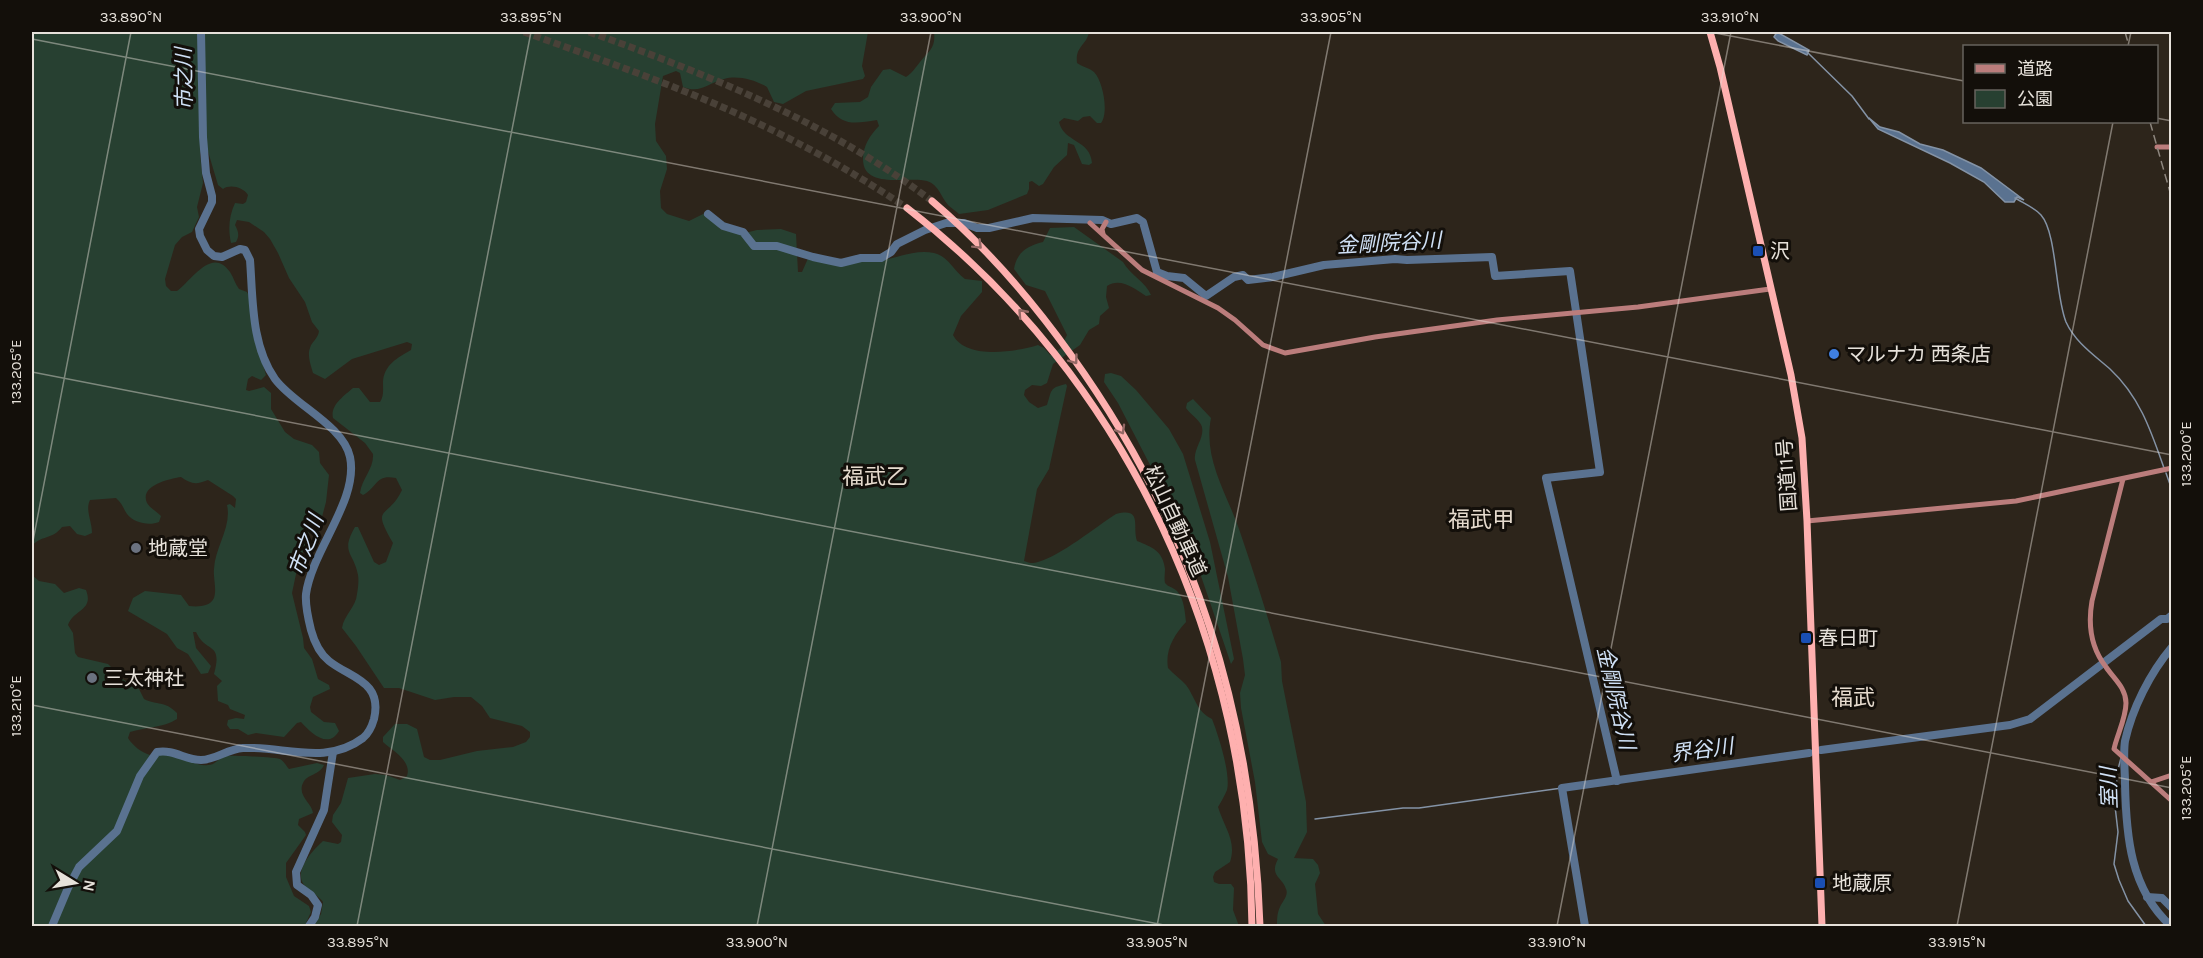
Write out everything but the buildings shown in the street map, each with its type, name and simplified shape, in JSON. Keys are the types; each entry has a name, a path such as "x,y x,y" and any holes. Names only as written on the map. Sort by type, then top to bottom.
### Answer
{"highway":[{"name":"国道11号","path":"1710,32 1795,394 1802,438 1822,927"},
{"name":"松山自動車道","path":"935,203 1017,286 1059,339 1089,381 1127,442 1167,518 1214,639 1231,698 1251,803 1260,927"},
{"name":"松山自動車道","path":"907,208 990,279 1053,349 1103,418 1146,492 1175,555 1201,623 1224,700 1241,783 1250,874 1252,927"}],"street":[{"path":"2157,147 2172,147"},
{"path":"1104,236 1102,229 1106,222"},
{"path":"1090,223 1142,270 1218,308 1263,345 1285,353 1375,337 1497,320 1638,307 1770,288"},
{"path":"1807,521 2016,501 2172,468"},
{"path":"2122,479 2090,615 2091,636 2103,663 2122,688 2126,702 2114,748 2172,801"},
{"path":"2151,782 2172,775"}],"green space":[{"path":"32,32 868,32 862,66 865,76 863,79 806,91 783,104 774,102 767,87 746,79 729,78 704,87 689,89 683,87 680,73 676,71 663,76 655,124 656,141 666,156 667,169 660,191 661,208 667,214 689,221 703,214 712,217 720,229 741,234 757,230 781,229 796,234 798,272 802,272 810,254 818,255 832,264 883,260 921,252 939,255 965,279 982,281 982,292 961,316 953,335 959,343 980,351 1005,352 1038,345 1050,355 1060,349 1067,335 1045,291 1026,285 1014,269 1020,254 1043,242 1050,228 1074,227 1123,262 1146,286 1151,295 1146,296 1122,283 1107,286 1106,297 1109,308 1100,316 1099,324 1089,330 1080,345 1053,364 1047,383 1041,386 1032,385 1025,390 1024,395 1029,402 1038,408 1047,405 1054,388 1066,384 1067,386 1049,469 1037,489 1024,561 1034,563 1047,559 1116,514 1124,513 1130,513 1135,519 1137,541 1152,548 1162,558 1165,583 1179,594 1184,606 1186,622 1171,643 1167,661 1168,668 1186,685 1203,712 1212,719 1226,764 1227,790 1218,807 1229,834 1232,854 1230,862 1215,872 1213,877 1214,882 1231,884 1234,888 1233,910 1239,926 314,926 321,914 323,902 305,886 301,874 302,868 309,856 323,841 338,844 341,842 342,835 332,822 333,815 341,803 348,778 375,774 400,780 407,776 407,766 404,761 383,742 383,737 395,724 407,724 417,729 424,757 430,760 513,747 526,742 530,737 530,732 522,726 490,718 482,706 471,697 435,700 399,688 384,688 342,628 355,603 358,587 356,567 348,548 351,536 355,527 358,527 374,562 379,565 386,562 393,543 382,517 402,490 396,478 389,477 380,480 363,495 360,493 372,464 373,454 365,443 333,418 333,413 338,401 353,388 359,388 370,402 380,402 386,371 396,359 411,350 412,344 407,342 352,359 325,379 313,373 309,351 319,331 312,322 305,302 264,232 249,222 237,220 235,225 238,237 236,242 231,243 230,223 233,208 235,203 246,202 248,195 240,188 223,189 218,185 207,148 202,149 200,154 203,183 197,207 199,217 192,232 182,237 175,245 165,279 166,286 171,291 177,291 202,268 216,262 230,272 239,289 247,292 250,298 253,332 266,375 261,380 252,376 248,379 246,390 264,387 271,393 271,409 285,432 294,439 312,445 319,452 320,463 329,475 322,517 316,519 309,530 308,541 299,560 292,593 304,648 312,659 318,679 329,685 330,689 313,697 311,712 324,722 335,723 339,731 330,739 325,739 314,734 301,722 297,723 284,737 256,733 248,735 238,729 230,729 227,725 228,720 244,719 245,715 218,701 217,686 222,681 214,674 215,652 200,639 196,632 193,632 196,648 211,666 208,673 201,674 188,654 177,648 167,634 128,611 133,598 145,591 181,595 189,606 203,606 212,601 215,591 215,561 227,521 227,505 230,504 235,508 236,499 233,496 208,480 197,483 181,477 170,479 151,487 147,492 148,505 161,516 159,522 146,524 134,520 116,498 90,500 88,512 92,533 85,536 77,534 70,526 62,527 32,546"},
{"path":"934,32 1089,32 1079,49 1077,63 1092,71 1100,82 1105,105 1103,118 1101,123 1097,123 1090,116 1078,121 1064,118 1059,122 1066,134 1087,149 1092,163 1082,164 1074,145 1068,143 1067,155 1054,167 1043,184 1039,186 1032,181 1029,182 1027,194 988,210 959,214 948,205 934,185 927,181 888,180 870,175 865,169 863,154 868,141 879,126 877,120 857,123 846,121 840,119 831,109 835,103 860,102 868,97 871,87 883,70 890,69 906,77 931,49"},
{"path":"1105,374 1121,376 1136,390 1169,429 1183,454 1210,542 1234,659 1231,664 1201,576 1163,490 1118,403 1104,382"},
{"path":"1193,399 1211,418 1210,447 1217,475 1239,529 1281,662 1282,681 1306,802 1307,832 1294,858 1313,859 1318,865 1320,873 1315,884 1318,914 1326,926 1277,926 1278,912 1287,891 1276,873 1278,859 1268,854 1262,842 1255,782 1241,708 1240,693 1245,675 1243,659 1228,577 1195,460 1202,427 1186,408 1187,403"},
{"path":"32,575 39,581 55,584 64,593 79,588 86,590 88,597 85,606 68,625 73,633 75,653 78,657 108,664 124,680 139,689 144,699 165,705 177,713 177,719 172,722 130,732 128,738 140,750 150,755 173,753 203,765 213,764 224,756 252,756 277,758 289,769 317,763 324,765 320,771 303,783 303,796 313,813 299,819 298,825 306,835 286,863 286,877 294,896 309,906 311,912 306,926 32,926"}],"water":[{"path":"1777,32 1809,50 1807,55 1778,41 1774,37"},
{"path":"1869,118 1880,127 1899,132 1920,144 1943,150 1981,168 2024,200 2017,197 2014,202 2005,202 1984,182 1878,129"}],"waterway":[{"name":"市之川","path":"52,926 79,867 117,831 140,776 157,752 169,752 201,760 243,748 304,753 334,751 363,738 370,730 374,719 376,706 369,688 329,661 317,647 306,603 310,577 348,490 351,473 350,457 338,435 283,389 267,366 257,337 250,260 245,250 240,249 222,257 214,256 207,250 200,236 199,229 212,202 206,173 203,137 201,32"},
{"path":"1807,52 1852,96 1869,119"},
{"path":"2015,198 2038,212 2046,224 2066,322 2080,342 2110,369 2129,391 2149,428 2164,468"},
{"name":"金剛院谷川","path":"708,214 723,226 743,232 754,246 777,246 841,263 861,258 881,258 891,252 897,244 925,230 946,223 964,223 977,228 989,228 1033,218 1102,220 1111,224 1137,218 1143,222 1157,272 1184,278 1206,296 1234,277 1243,275 1248,280 1273,277 1324,265 1395,259 1492,257 1495,276 1570,271 1600,472 1546,478 1617,781"},
{"path":"2166,473 2172,490"},
{"name":"界谷川","path":"1821,750 2010,725 2030,719 2161,619 2167,619 2172,615"},
{"name":"室川","path":"2171,926 2157,911 2147,895 2133,860 2127,822 2124,757 2125,741 2137,704 2156,668 2172,647"},
{"path":"2125,743 2117,773 2115,806 2118,832 2114,864 2128,901 2146,926"},
{"path":"309,926 315,917 318,905 311,895 297,885 296,872 324,810 333,752"},
{"name":"金剛院谷川","path":"1585,926 1562,788 1809,753"},
{"path":"1315,819 1419,808 1562,788"},
{"path":"2147,897 2162,898 2172,908"}],"tunnel":[{"path":"524,32 654,79 751,120 831,161 907,208"},
{"path":"589,32 767,103 852,148 893,173 932,201"}],"railway":[{"path":"2125,32 2129,45"},
{"path":"2150,123 2172,199"}],"place":[{"name":"沢","path":"1758,251"},
{"name":"マルナカ 西条店","path":"1834,354"},
{"name":"地蔵堂","path":"136,548"},
{"name":"春日町","path":"1806,638"},
{"name":"三太神社","path":"92,678"},
{"name":"地蔵原","path":"1820,883"}],"district":[{"name":"福武乙","path":"875,477"},
{"name":"福武甲","path":"1481,520"},
{"name":"福武","path":"1853,698"}]}
